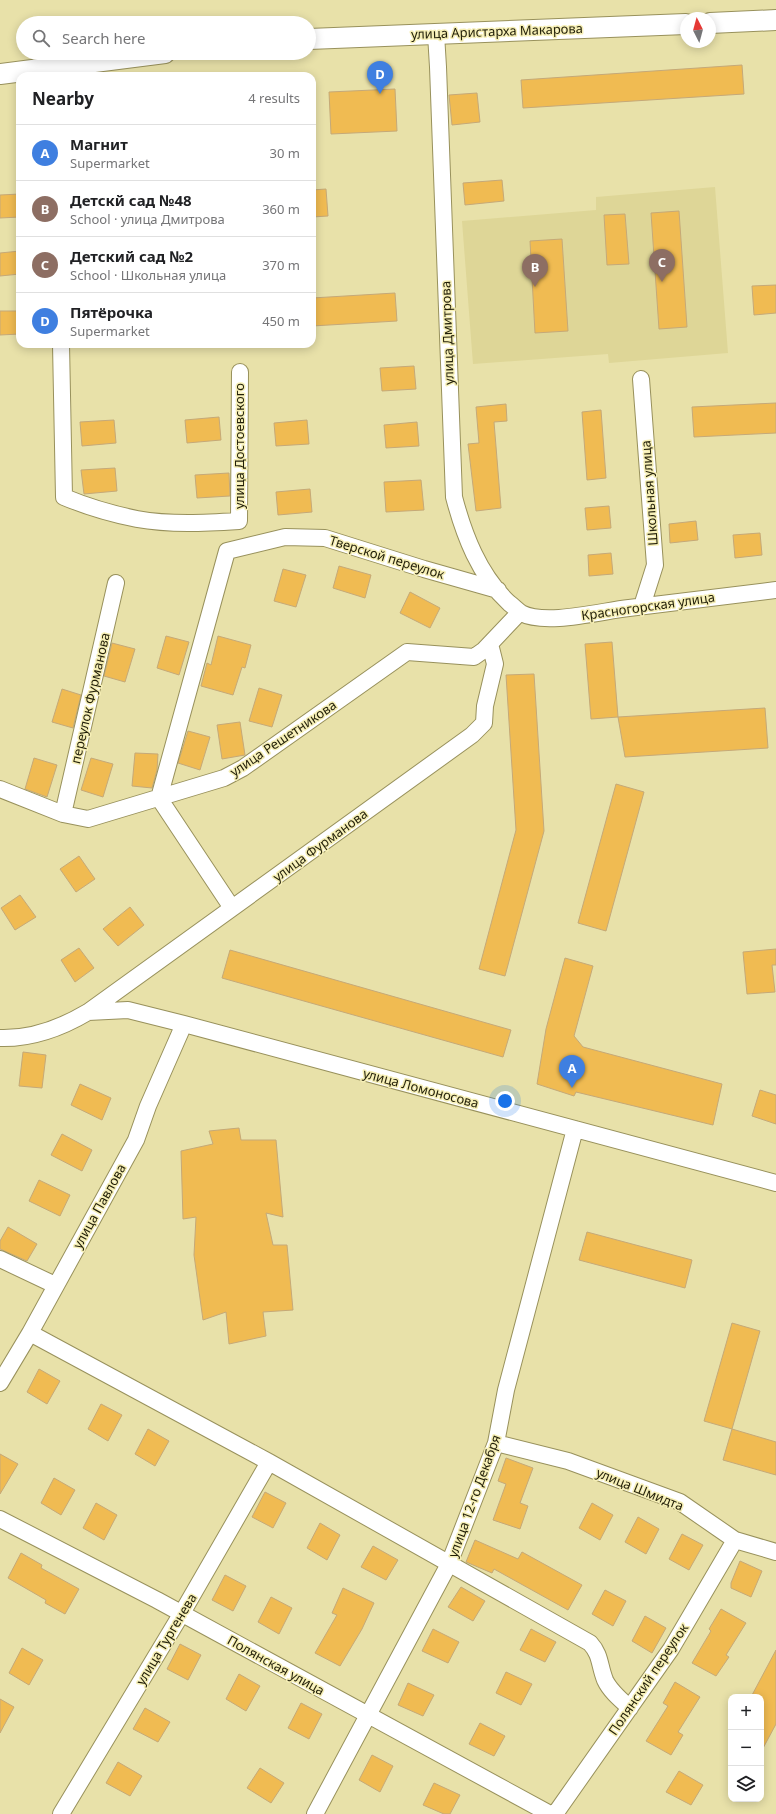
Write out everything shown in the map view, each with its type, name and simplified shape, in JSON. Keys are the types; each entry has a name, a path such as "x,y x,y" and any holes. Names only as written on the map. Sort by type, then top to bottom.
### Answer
{"street":[{"path":"716,23 776,20"},
{"name":"улица Аристарха Макарова","path":"316,39 680,24"},
{"name":"улица Дмитрова","path":"436,34 454,497 460,523 480,566 498,590 520,612"},
{"path":"38,72 118,60"},
{"path":"0,74 16,74"},
{"name":"улица Достоевского","path":"61,348 64,497 90,508 138,519 197,523 239,521 240,372"},
{"name":"Школьная улица","path":"641,379 654,565 642,606"},
{"name":"Тверской переулок","path":"159,798 228,551 285,537 325,538 498,590"},
{"name":"переулок Фурманова","path":"63,814 116,583"},
{"name":"Красногорская улица","path":"520,612 537,617 567,617 642,606 776,590"},
{"name":"улица Решетникова","path":"0,789 63,814 88,819 224,778 243,768 407,652 474,657 490,644 520,612"},
{"name":"улица Фурманова","path":"0,1038 15,1038 37,1034 69,1023 88,1012 472,735 484,723 485,706 495,664 490,644"},
{"path":"159,798 232,908"},
{"name":"улица Ломоносова","path":"88,1012 128,1010 776,1183"},
{"name":"улица Павлова","path":"0,1383 30,1333 136,1140 148,1106 184,1024"},
{"name":"улица 12-го Декабря","path":"315,1814 449,1564 496,1443 506,1390 575,1129"},
{"path":"0,1259 55,1285"},
{"path":"30,1333 269,1462 590,1643 600,1658 606,1682 614,1693 630,1708"},
{"name":"улица Шмидта","path":"496,1443 568,1461 680,1502 735,1540 776,1552"},
{"name":"улица Тургенева","path":"61,1814 182,1613 269,1462"},
{"name":"Полянская улица","path":"0,1519 182,1613 368,1716 550,1814"},
{"name":"Полянский переулок","path":"555,1814 671,1649 735,1540"}],"shaded area":[{"path":"715,187 728,353 609,363 608,354 473,364 462,221 596,210 596,197"}],"building":[{"path":"742,65 744,94 523,108 521,80"},
{"path":"395,89 397,131 331,134 329,92"},
{"path":"477,93 480,122 452,125 449,95"},
{"path":"502,180 504,201 465,205 463,183"},
{"path":"326,189 328,216 316,217 316,190"},
{"path":"16,194 16,217 0,218 0,195"},
{"path":"679,211 687,327 659,329 651,213"},
{"path":"625,214 629,264 607,265 604,215"},
{"path":"562,239 568,331 535,333 530,241"},
{"path":"16,251 16,274 0,276 0,253"},
{"path":"776,285 776,313 754,315 752,286"},
{"path":"395,293 397,321 316,326 316,298"},
{"path":"0,311 16,311 16,334 0,335"},
{"path":"414,366 416,389 382,391 380,368"},
{"path":"776,403 776,433 694,437 692,407"},
{"path":"506,404 507,421 494,422 501,508 476,511 468,444 479,443 476,407"},
{"path":"601,410 606,478 587,480 582,412"},
{"path":"219,417 221,440 187,443 185,420"},
{"path":"114,420 116,443 82,446 80,422"},
{"path":"307,420 309,444 276,446 274,423"},
{"path":"417,422 419,446 386,448 384,425"},
{"path":"115,468 117,491 84,494 81,470"},
{"path":"229,473 230,496 197,498 195,475"},
{"path":"421,480 424,510 386,512 384,482"},
{"path":"310,489 312,512 278,515 276,492"},
{"path":"609,506 611,528 587,530 585,508"},
{"path":"696,521 698,540 670,543 669,524"},
{"path":"760,533 762,555 735,558 733,535"},
{"path":"611,553 613,574 589,576 588,555"},
{"path":"339,566 371,575 365,598 333,588"},
{"path":"283,569 306,575 296,607 274,601"},
{"path":"410,592 440,608 430,628 400,613"},
{"path":"166,636 189,642 179,675 157,668"},
{"path":"218,636 251,645 245,668 242,667 233,695 201,686 207,663 211,665"},
{"path":"612,642 618,717 591,719 585,644"},
{"path":"112,643 135,649 125,682 104,676"},
{"path":"534,674 544,831 505,976 479,969 516,830 506,675"},
{"path":"259,688 282,695 272,727 249,721"},
{"path":"62,689 81,695 73,728 52,722"},
{"path":"765,708 768,748 625,757 618,717"},
{"path":"240,722 245,755 222,759 217,725"},
{"path":"188,731 210,737 200,770 178,763"},
{"path":"135,753 158,754 157,770 152,788 132,786"},
{"path":"34,758 57,765 47,797 25,789"},
{"path":"91,758 113,764 103,797 81,790"},
{"path":"616,784 644,792 606,931 578,923"},
{"path":"79,856 95,879 76,892 60,869"},
{"path":"20,895 36,917 15,930 1,908"},
{"path":"130,907 144,925 118,946 103,929"},
{"path":"79,948 94,968 75,982 61,960"},
{"path":"776,949 776,965 772,965 775,992 747,994 743,952"},
{"path":"230,950 511,1030 503,1057 222,978"},
{"path":"565,958 593,966 574,1036 583,1047 722,1084 713,1125 576,1092 574,1096 537,1084 546,1029"},
{"path":"23,1052 46,1055 42,1088 19,1086"},
{"path":"80,1084 111,1098 102,1120 71,1105"},
{"path":"760,1090 776,1095 776,1124 752,1116"},
{"path":"239,1128 241,1140 276,1140 283,1217 266,1213 273,1245 287,1245 293,1310 263,1312 266,1336 229,1344 226,1312 203,1320 194,1255 196,1217 183,1219 181,1151 213,1144 209,1131"},
{"path":"62,1134 92,1150 82,1171 51,1155"},
{"path":"39,1180 70,1195 60,1216 29,1201"},
{"path":"8,1227 37,1244 27,1261 0,1249 0,1241"},
{"path":"587,1232 692,1260 685,1288 579,1260"},
{"path":"732,1323 760,1331 732,1429 704,1421"},
{"path":"39,1369 60,1381 47,1404 27,1392"},
{"path":"101,1404 122,1415 108,1441 88,1429"},
{"path":"148,1429 169,1441 155,1466 135,1454"},
{"path":"732,1429 776,1442 776,1475 723,1460"},
{"path":"0,1454 18,1464 0,1494"},
{"path":"506,1458 533,1468 520,1503 528,1506 520,1529 493,1520 506,1484 498,1481"},
{"path":"54,1478 75,1490 61,1515 41,1503"},
{"path":"265,1492 286,1503 273,1528 252,1517"},
{"path":"96,1503 117,1515 104,1540 83,1528"},
{"path":"592,1503 613,1515 600,1540 579,1528"},
{"path":"638,1517 659,1529 646,1554 625,1542"},
{"path":"320,1523 340,1535 327,1560 307,1548"},
{"path":"682,1534 703,1545 689,1570 669,1559"},
{"path":"475,1540 518,1559 522,1552 582,1585 568,1610 494,1569 492,1573 466,1562"},
{"path":"373,1546 398,1560 386,1580 361,1567"},
{"path":"21,1553 42,1565 41,1568 79,1589 65,1614 45,1603 46,1600 8,1578"},
{"path":"740,1561 762,1571 751,1597 731,1588 731,1583"},
{"path":"225,1575 246,1586 233,1611 212,1600"},
{"path":"461,1587 485,1601 473,1621 448,1607"},
{"path":"343,1588 374,1603 362,1629 340,1666 315,1653 337,1615 332,1613"},
{"path":"605,1590 626,1601 613,1626 592,1614"},
{"path":"271,1597 292,1608 279,1634 258,1622"},
{"path":"721,1609 746,1623 726,1655 729,1657 716,1676 692,1663 711,1631 709,1629"},
{"path":"645,1616 666,1628 652,1653 632,1641"},
{"path":"433,1629 459,1642 448,1663 422,1651"},
{"path":"531,1629 556,1642 545,1662 520,1650"},
{"path":"180,1644 201,1655 188,1680 167,1669"},
{"path":"22,1648 43,1660 29,1685 9,1673"},
{"path":"776,1650 776,1724 764,1746 764,1694 753,1694"},
{"path":"506,1672 532,1684 521,1705 496,1693"},
{"path":"239,1674 260,1686 246,1711 226,1699"},
{"path":"675,1682 700,1697 678,1732 683,1735 671,1755 646,1741 668,1706 663,1703"},
{"path":"408,1683 434,1695 423,1716 398,1705"},
{"path":"0,1699 14,1707 0,1733"},
{"path":"301,1703 322,1714 309,1739 288,1728"},
{"path":"145,1708 170,1722 158,1742 133,1729"},
{"path":"480,1723 505,1736 494,1756 469,1744"},
{"path":"372,1755 393,1766 380,1792 359,1780"},
{"path":"118,1762 142,1776 130,1796 106,1783"},
{"path":"260,1768 284,1783 271,1803 247,1788"},
{"path":"679,1771 703,1785 691,1805 666,1792"},
{"path":"434,1783 460,1795 450,1814 444,1814 423,1805"}],"place":[{"name":"Пятёрочка","path":"380,94"},
{"name":"Детский сад №2","path":"662,282"},
{"name":"Детскй сад №48","path":"535,287"},
{"name":"Магнит","path":"572,1088"}]}
